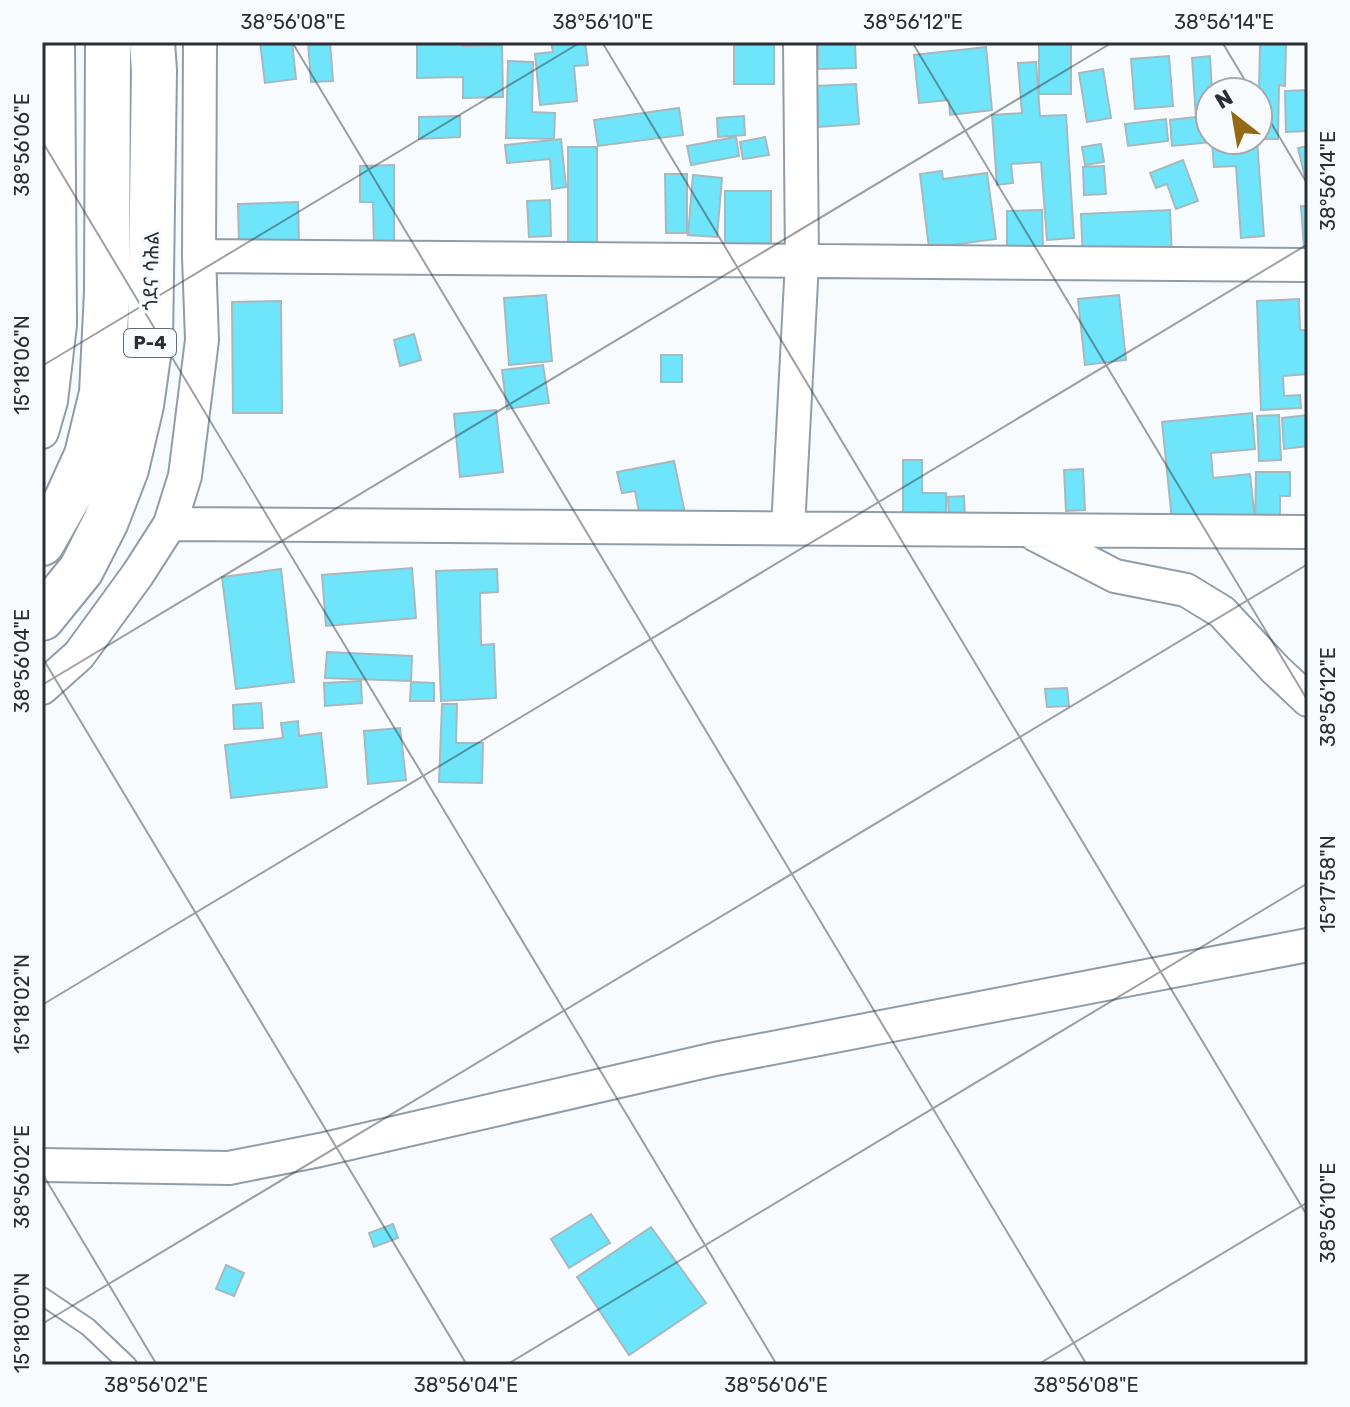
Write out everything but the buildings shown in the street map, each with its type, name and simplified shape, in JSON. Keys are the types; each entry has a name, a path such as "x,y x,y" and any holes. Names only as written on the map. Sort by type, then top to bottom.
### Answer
{"highway":[{"name":"P-4","path":"42,543 87,455 102,393 107,292 108,42"},
{"name":"ጎደና ሳሕል","path":"42,618 81,570 106,521 126,469 141,405 150,342 152,42"}],"street":[{"path":"42,432 51,401 60,325 51,266 58,42"},
{"path":"42,688 79,655 138,574 170,524 185,476 202,340 199,256 200,42"},
{"path":"788,528 802,262 800,42"},
{"path":"199,256 1308,265"},
{"path":"51,266 107,292"},
{"path":"170,524 1308,532"},
{"path":"1027,530 1115,576 1186,590 1222,612 1308,700"},
{"path":"42,1165 229,1168 715,1059 1308,945"}],"lane":[{"path":"42,1296 88,1327 128,1365"}]}
